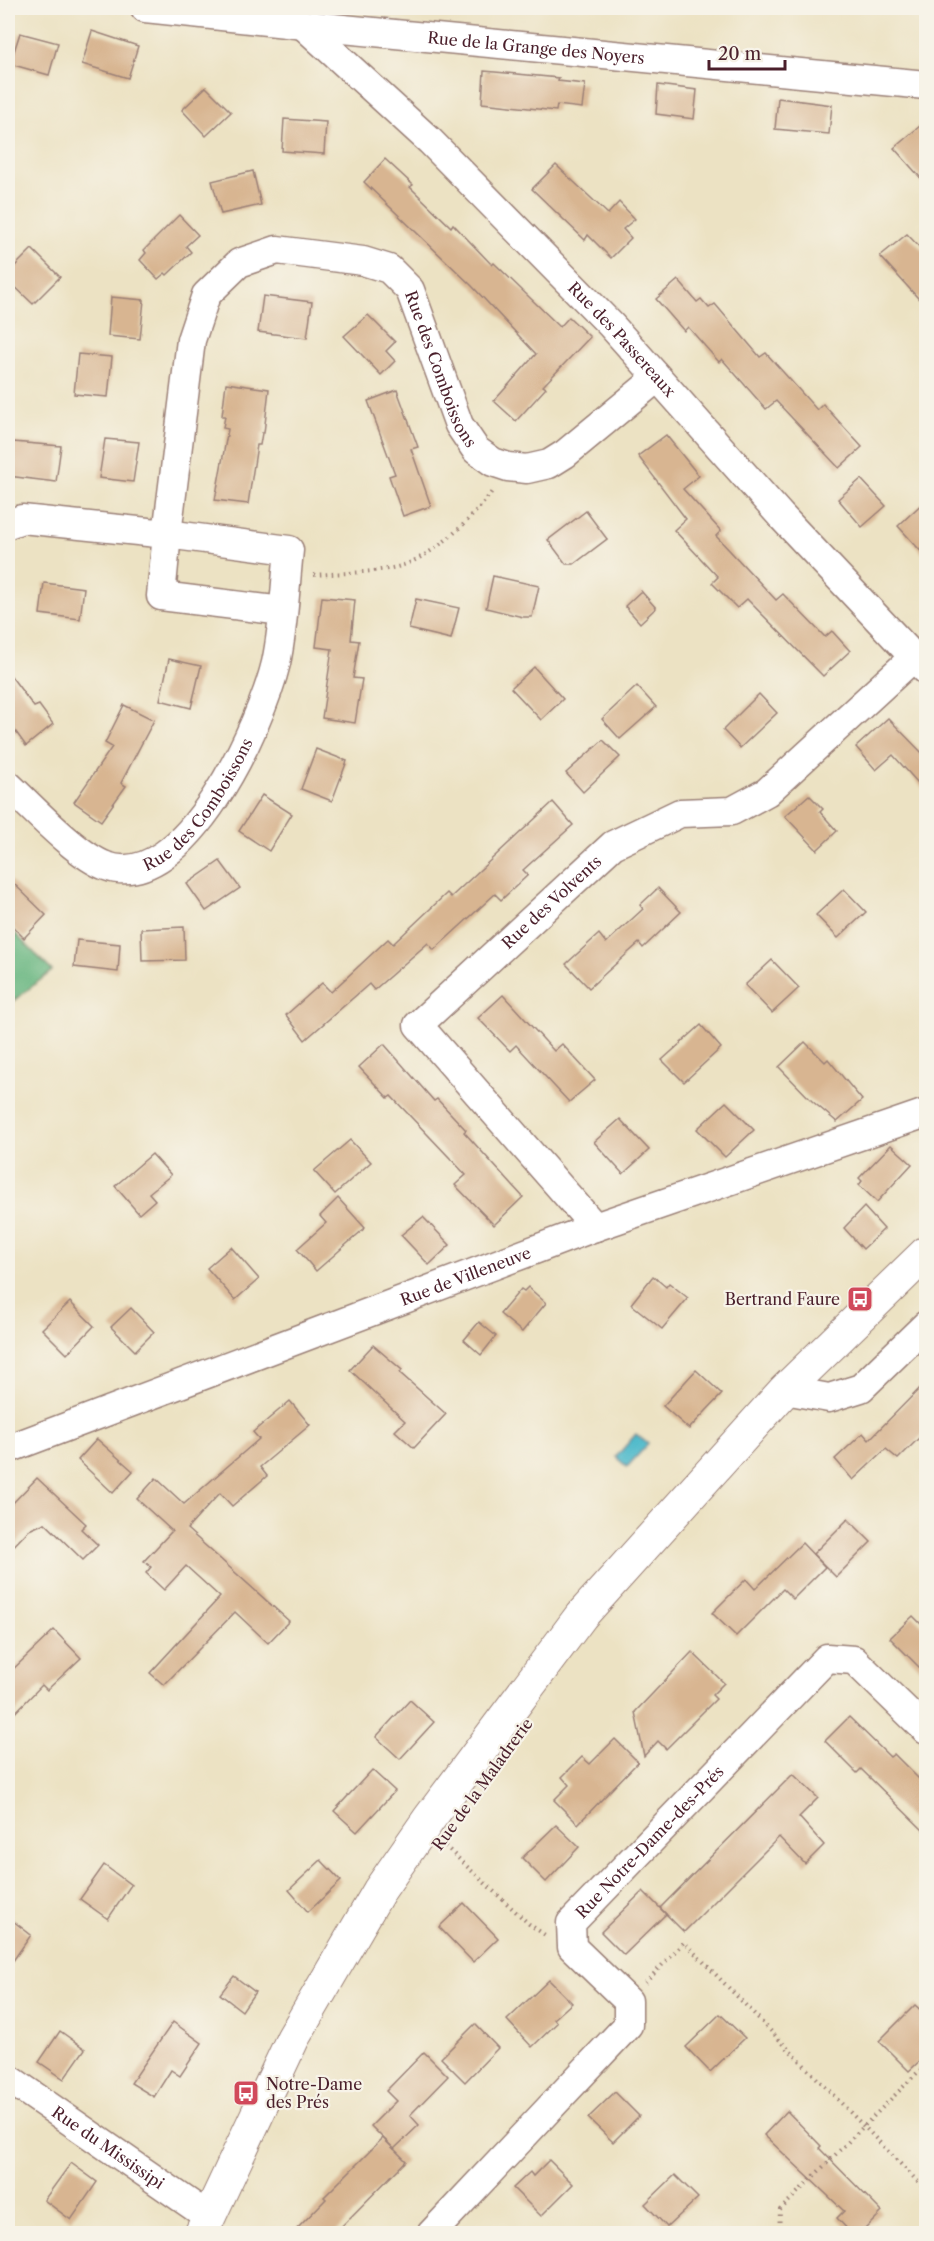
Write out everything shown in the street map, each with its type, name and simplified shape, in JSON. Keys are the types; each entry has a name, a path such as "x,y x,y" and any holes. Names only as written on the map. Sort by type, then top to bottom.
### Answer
{"main road":[{"name":"Rue de la Maladrerie","path":"205,2225 293,2038 380,1891 429,1819 581,1616 785,1390 927,1253"}],"street":[{"name":"Rue de la Grange des Noyers","path":"145,8 927,85"},
{"name":"Rue des Passereaux","path":"303,25 430,141 611,325 781,516 921,664"},
{"name":"Rue des Comboissons","path":"283,611 161,596 191,340 206,295 239,263 277,250 363,261 389,269 410,290 459,425 476,450 494,462 508,467 527,469 549,464 566,454 657,378"},
{"name":"Rue des Comboissons","path":"8,524 22,519 167,534 288,550 276,664 258,715 235,764 210,806 184,839 159,858 135,869 106,866 76,847 8,785"},
{"name":"Rue des Volvents","path":"596,1227 418,1025 613,844 680,813 732,811 767,792 921,664"},
{"name":"Rue de Villeneuve","path":"8,1449 596,1227 927,1113"},
{"path":"785,1390 829,1398 861,1388 927,1325"},
{"name":"Rue Notre-Dame-des-Prés","path":"572,1947 572,1923 828,1658 854,1659 927,1730"},
{"path":"431,2234 628,2025 628,2001 572,1947"},
{"name":"Rue du Mississipi","path":"8,2078 205,2225"}],"path":[{"path":"286,574 312,576 398,566 408,562 439,547 481,507 508,467"},
{"path":"441,1841 530,1924 557,1943 572,1947"},
{"path":"628,2001 684,1942 927,2190"},
{"path":"779,2234 780,2210 927,2064"}],"green space":[{"path":"8,926 52,971 8,1005"}],"water":[{"path":"636,1434 648,1444 627,1467 616,1457"}],"building":[{"path":"92,31 138,46 128,78 82,64"},
{"path":"20,33 58,43 49,75 10,64"},
{"path":"484,71 559,78 558,81 585,84 582,108 557,105 556,111 482,103"},
{"path":"658,85 697,90 694,119 656,114"},
{"path":"206,87 231,112 206,136 182,110"},
{"path":"778,98 832,105 829,134 775,129"},
{"path":"284,119 326,122 324,154 282,151"},
{"path":"927,120 927,185 894,148"},
{"path":"385,159 413,185 410,187 451,227 453,224 492,265 494,263 560,327 569,317 590,337 543,386 546,388 516,421 494,401 536,354 472,286 364,182"},
{"path":"556,165 608,214 619,202 635,219 623,229 631,238 611,258 588,235 585,240 532,189"},
{"path":"253,171 261,205 221,214 212,181"},
{"path":"179,215 198,235 186,246 191,252 167,275 165,273 158,279 140,260 146,253 144,250"},
{"path":"907,234 927,255 927,308 880,256"},
{"path":"32,249 60,277 33,304 8,280 8,273"},
{"path":"678,280 697,302 701,299 709,308 715,304 760,357 766,353 817,410 823,404 862,447 839,468 776,401 766,409 722,359 719,362 688,327 684,331 656,299"},
{"path":"263,296 312,302 307,338 258,332"},
{"path":"111,297 144,300 140,339 108,336"},
{"path":"368,315 395,342 386,351 395,361 381,375 344,336"},
{"path":"78,354 112,357 108,397 74,394"},
{"path":"226,383 269,389 264,433 262,433 260,445 257,445 248,504 215,500 228,429 223,428 225,416 222,416"},
{"path":"397,390 418,447 411,449 431,506 403,516 389,476 395,474 368,401"},
{"path":"666,435 699,476 683,489 721,531 716,536 776,600 783,594 825,637 832,631 850,651 823,676 747,599 737,608 712,583 718,577 674,530 686,519 638,456"},
{"path":"105,439 139,442 133,482 99,478"},
{"path":"13,442 61,446 56,482 8,476"},
{"path":"861,479 886,506 862,527 838,499"},
{"path":"927,499 927,558 898,526"},
{"path":"586,511 607,539 574,564 566,564 548,540"},
{"path":"493,576 539,586 532,617 486,608"},
{"path":"44,583 84,588 80,619 40,614"},
{"path":"641,591 656,608 640,623 625,606"},
{"path":"322,597 355,600 351,640 359,641 353,678 362,679 355,723 322,718 332,649 316,647"},
{"path":"416,599 459,608 451,639 409,629"},
{"path":"169,659 201,666 191,708 160,700"},
{"path":"534,667 563,699 541,720 511,688"},
{"path":"8,672 34,707 39,705 53,724 26,746 8,721"},
{"path":"637,686 656,707 620,739 602,719"},
{"path":"759,694 777,713 740,748 723,730"},
{"path":"124,705 154,720 121,783 126,786 101,821 74,802 112,747 105,743"},
{"path":"888,718 927,758 927,793 893,755 876,770 856,747"},
{"path":"603,740 620,757 583,792 566,773"},
{"path":"316,749 347,761 332,801 301,789"},
{"path":"262,795 292,814 269,851 239,831"},
{"path":"809,795 823,809 820,812 837,831 817,850 785,816"},
{"path":"553,802 573,825 523,870 528,875 501,900 495,894 434,950 428,943 374,990 369,984 305,1040 286,1015 322,983 331,992 388,939 393,944 447,893 451,897"},
{"path":"220,861 240,888 206,911 187,884"},
{"path":"8,878 46,915 24,938 8,922"},
{"path":"658,888 681,912 643,948 639,943 589,988 566,964 599,934 606,943 643,909 640,905"},
{"path":"844,889 866,912 838,938 816,915"},
{"path":"184,927 185,960 142,961 141,929"},
{"path":"77,940 120,944 118,972 74,967"},
{"path":"772,960 799,988 772,1013 745,985"},
{"path":"503,995 554,1051 562,1044 595,1080 569,1102 516,1045 510,1051 478,1018"},
{"path":"701,1025 721,1048 684,1082 662,1060"},
{"path":"805,1042 825,1062 828,1059 862,1100 837,1122 812,1101 779,1067"},
{"path":"384,1044 434,1101 437,1099 466,1130 464,1132 523,1197 494,1225 455,1185 466,1175 391,1096 388,1098 359,1067"},
{"path":"726,1102 754,1130 725,1157 697,1129"},
{"path":"620,1119 649,1150 623,1174 594,1142"},
{"path":"350,1140 371,1162 335,1194 314,1171"},
{"path":"891,1145 912,1164 877,1202 859,1185 862,1181 859,1178"},
{"path":"152,1154 171,1175 149,1193 155,1200 139,1214 115,1186"},
{"path":"338,1198 365,1228 316,1271 297,1249 326,1223 320,1216"},
{"path":"864,1207 884,1229 863,1249 844,1228"},
{"path":"423,1217 450,1245 429,1265 401,1235"},
{"path":"231,1247 259,1279 235,1300 207,1268"},
{"path":"653,1276 666,1287 669,1283 688,1298 662,1329 631,1304"},
{"path":"528,1287 546,1303 522,1332 500,1314 521,1289 524,1291"},
{"path":"70,1302 94,1326 67,1354 42,1329"},
{"path":"131,1308 154,1332 135,1351 111,1327"},
{"path":"479,1322 496,1336 481,1355 464,1340"},
{"path":"373,1345 402,1370 400,1373 446,1414 414,1448 395,1431 405,1421 350,1370"},
{"path":"696,1370 722,1394 689,1429 663,1406"},
{"path":"927,1381 927,1430 898,1459 886,1449 853,1480 835,1459 863,1433 869,1440"},
{"path":"290,1401 310,1425 260,1467 267,1476 232,1506 220,1493 187,1529 289,1621 268,1643 235,1612 164,1685 150,1673 220,1597 186,1566 164,1590 146,1573 151,1567 144,1561 172,1531 137,1499 156,1478 184,1504 259,1439 253,1432"},
{"path":"97,1439 133,1471 113,1493 78,1460"},
{"path":"37,1478 86,1524 81,1529 98,1545 83,1560 45,1523 29,1530 8,1552 8,1508"},
{"path":"848,1519 871,1542 836,1577 813,1554"},
{"path":"802,1543 825,1567 793,1599 783,1589 736,1636 712,1613 746,1579 755,1589"},
{"path":"913,1616 927,1630 927,1675 890,1638"},
{"path":"54,1630 81,1658 47,1690 42,1685 8,1720 8,1674"},
{"path":"692,1652 724,1683 712,1695 716,1699 666,1749 658,1741 644,1756 635,1712"},
{"path":"410,1700 434,1722 400,1759 376,1737"},
{"path":"849,1717 890,1757 894,1754 927,1787 927,1834 861,1769 857,1773 825,1741"},
{"path":"615,1739 638,1762 578,1824 554,1800 569,1785 562,1777 582,1757 590,1764"},
{"path":"372,1770 395,1791 357,1832 334,1811"},
{"path":"793,1774 818,1798 799,1817 824,1845 805,1864 779,1837 684,1932 660,1908"},
{"path":"556,1825 579,1847 546,1882 522,1858"},
{"path":"321,1860 341,1881 308,1912 289,1890"},
{"path":"104,1865 131,1885 108,1919 80,1899"},
{"path":"643,1891 666,1914 624,1955 601,1932"},
{"path":"464,1903 498,1938 473,1962 439,1927"},
{"path":"8,1917 31,1935 8,1968"},
{"path":"234,1976 255,1992 242,2011 220,1994"},
{"path":"549,1980 572,2003 554,2019 557,2023 532,2047 507,2020"},
{"path":"915,2005 927,2016 927,2054 909,2071 879,2041"},
{"path":"720,2014 745,2038 710,2072 686,2047"},
{"path":"173,2022 202,2043 180,2076 171,2070 154,2097 131,2083"},
{"path":"475,2024 498,2048 465,2082 441,2058"},
{"path":"60,2031 85,2049 64,2079 39,2062"},
{"path":"424,2052 448,2076 410,2115 419,2125 394,2149 371,2126 396,2101 386,2091"},
{"path":"615,2092 639,2116 613,2142 588,2118"},
{"path":"787,2111 821,2146 819,2148 882,2212 860,2234 852,2234 837,2218 844,2211 764,2135"},
{"path":"383,2138 406,2161 334,2234 292,2234 326,2199 324,2197"},
{"path":"549,2160 573,2184 541,2216 513,2188 530,2172 533,2176"},
{"path":"71,2163 97,2182 71,2220 44,2200"},
{"path":"675,2175 698,2198 667,2227 645,2204"}],"place":[{"name":"Bertrand Faure","path":"860,1299"},
{"name":"Notre-Dame des Prés","path":"246,2093"}]}
